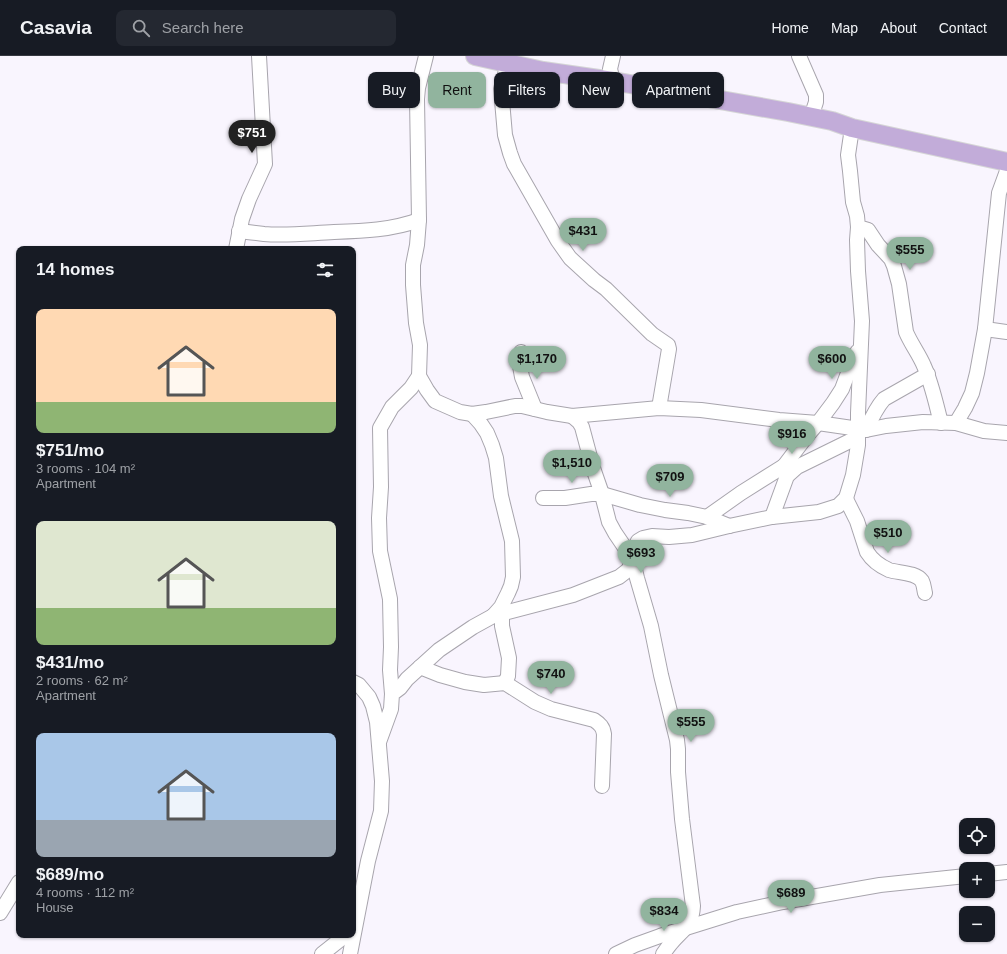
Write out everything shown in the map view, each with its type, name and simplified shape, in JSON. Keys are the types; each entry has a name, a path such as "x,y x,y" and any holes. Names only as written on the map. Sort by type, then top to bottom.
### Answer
{"main road":[{"path":"475,56 543,71 568,75"},
{"path":"624,83 832,121 852,128 1007,162"}],"street":[{"path":"236,246 242,219 249,199 265,164 259,56"},
{"path":"379,742 391,709 392,694 390,670 390,599 380,551 380,428 392,407 412,388 419,376 420,345 416,323 413,265 417,245 419,220 418,88 426,56"},
{"path":"611,72 613,56"},
{"path":"799,56 816,95 816,102 813,111 817,118"},
{"path":"508,63 501,89 505,135 514,164 558,241 570,258 622,304 652,334 668,345 669,349 659,408"},
{"path":"392,694 439,650 473,627 497,615 573,595 619,578 628,570 632,563 635,547 638,541 647,536 686,536 772,517 819,512 838,506 846,499 853,475 861,432 860,349 862,321 858,271 858,227 853,202 848,155 852,128"},
{"path":"956,423 972,393 977,373 985,329 999,193 1007,171"},
{"path":"239,231 290,235 348,232 388,228 409,224 419,220"},
{"path":"858,227 868,230 878,245 891,259 897,274 906,332 928,374 941,423"},
{"path":"985,329 1007,332"},
{"path":"784,466 833,403 842,389 854,357 860,349"},
{"path":"521,352 520,366 522,377 535,409"},
{"path":"861,432 884,399 928,374"},
{"path":"419,376 427,390 436,401 454,410 472,414 515,406 522,406 572,416 659,408 701,410 779,420 818,423 861,432"},
{"path":"472,414 487,433 492,445 496,458 502,496 512,541 513,577 511,586 497,615"},
{"path":"572,416 582,427 609,522 632,558 651,626 677,740 682,819 693,906 692,919 663,954"},
{"path":"772,517 787,476 807,461 861,432 886,426 923,422 956,423 984,431 1007,433"},
{"path":"706,517 784,466 807,461"},
{"path":"543,498 565,498 602,494 640,505 706,517 729,526"},
{"path":"846,499 857,521 869,555 889,570 920,578 925,594"},
{"path":"497,615 502,626 509,658 508,676 505,683"},
{"path":"420,667 464,682 484,685 505,683 535,702 551,709 594,720 603,728 604,734 602,786"},
{"path":"356,684 369,697 373,706 377,722 382,781 381,811 356,910"},
{"path":"995,873 1007,872"},
{"path":"616,954 660,936 737,912 783,902 880,885 959,877"},
{"path":"0,913 16,887"},
{"path":"322,954 342,938"},
{"path":"350,954 351,938"}]}
